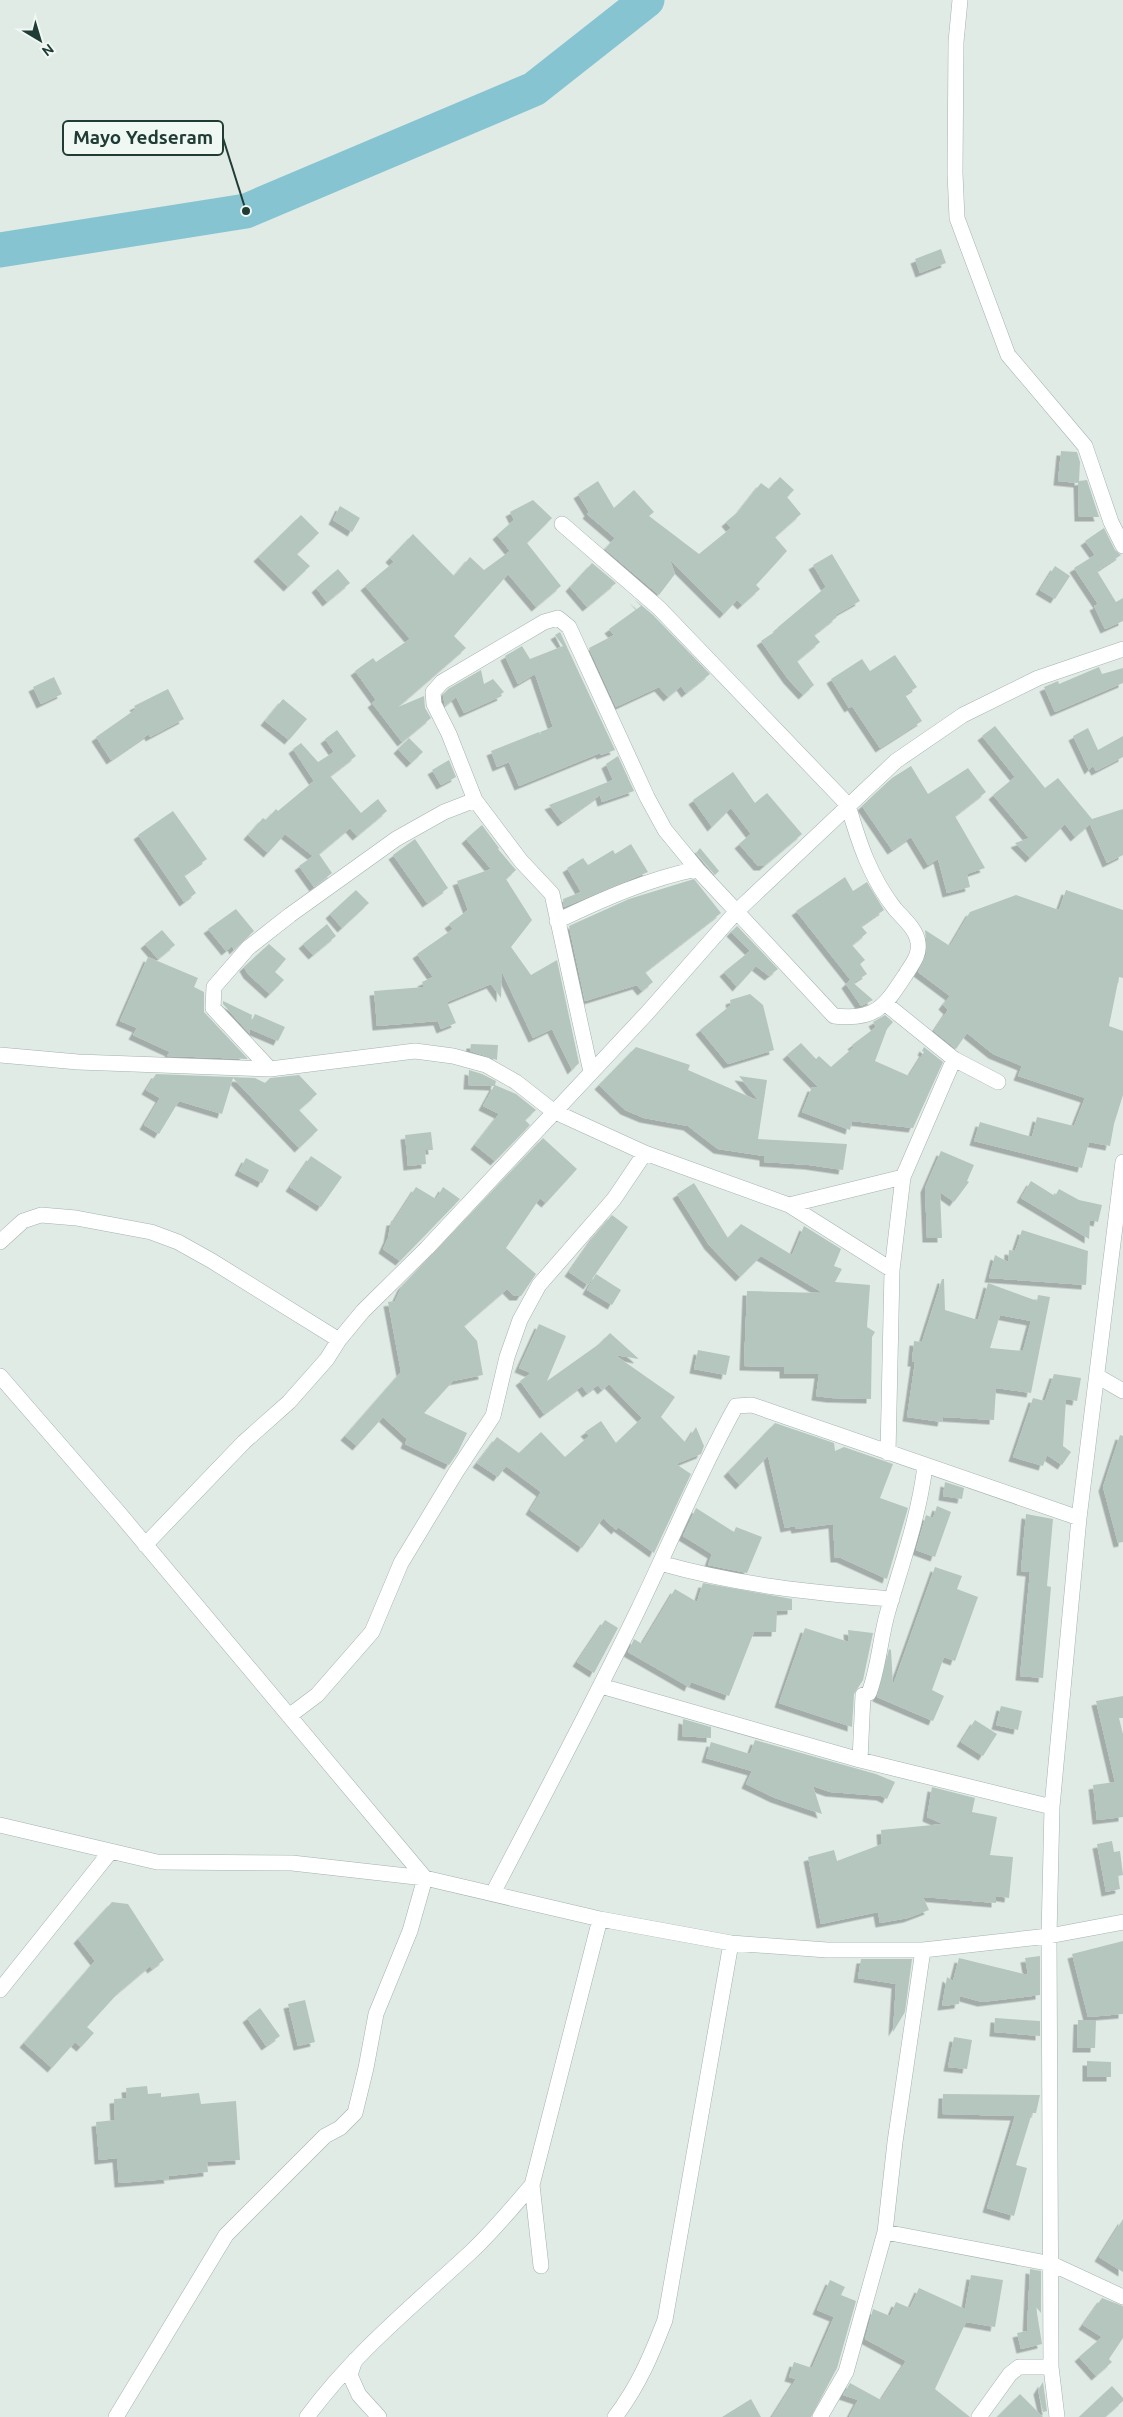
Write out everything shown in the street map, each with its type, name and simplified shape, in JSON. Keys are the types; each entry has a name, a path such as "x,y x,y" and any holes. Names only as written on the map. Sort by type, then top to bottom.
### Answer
{"street":[{"path":"960,0 956,42 955,173 957,218 1008,355 1086,446 1111,522 1123,546"},
{"path":"562,524 659,608 848,805 872,876 885,896 914,932 918,941 918,955 886,1004 856,1019 834,1016 736,912 666,830 647,797 569,627 558,618 544,622 442,682 433,692 434,704 449,734 476,800 521,861 552,894 591,1072"},
{"path":"146,1545 244,1442 289,1402 327,1359 339,1340 591,1072 736,912 848,805 896,761 963,715 1038,678 1123,649"},
{"path":"270,1069 213,1008 214,987 248,948 388,844 444,812 476,800"},
{"path":"558,920 635,886 663,876 697,868"},
{"path":"886,1004 954,1059 998,1082"},
{"path":"0,1055 78,1062 270,1069 415,1051 453,1056 493,1069 516,1082 553,1111 645,1153 789,1205 892,1270"},
{"path":"888,1453 892,1270 903,1177 954,1059"},
{"path":"289,1716 317,1695 372,1632 402,1563 456,1472 493,1416 507,1357 517,1329 539,1285 614,1199 645,1153"},
{"path":"1057,2417 1051,2367 1050,1936 1052,1807 1079,1518 1123,1162"},
{"path":"789,1205 903,1177"},
{"path":"0,1242 23,1222 41,1215 76,1218 151,1232 178,1242 212,1261 339,1340"},
{"path":"0,1376 146,1545 426,1878"},
{"path":"1097,1376 1123,1391"},
{"path":"494,1893 601,1686 711,1451 736,1406 752,1405 1079,1518"},
{"path":"860,1760 863,1696 869,1694 875,1678 892,1599 921,1499 925,1466"},
{"path":"660,1563 755,1586 892,1599"},
{"path":"601,1686 860,1760 1052,1807"},
{"path":"0,1825 157,1862 292,1863 426,1878 600,1919 731,1943 827,1950 923,1950 1050,1936 1123,1922"},
{"path":"0,1990 111,1851"},
{"path":"116,2417 226,2236 325,2136 340,2128 355,2113 376,2014 410,1931 426,1878"},
{"path":"542,2266 532,2186 600,1919"},
{"path":"615,2417 645,2372 665,2320 731,1943"},
{"path":"820,2417 846,2372 885,2232 923,1950"},
{"path":"307,2417 330,2385 356,2358 397,2317 474,2249 532,2186"},
{"path":"885,2232 1052,2264 1123,2297"},
{"path":"356,2358 350,2375 358,2395 379,2417"},
{"path":"979,2417 1010,2374 1019,2367 1051,2367"}],"building":[{"path":"941,249 946,263 920,273 915,259"},
{"path":"1061,451 1077,452 1080,462 1079,481 1087,480 1099,517 1079,517 1078,483 1058,481"},
{"path":"780,477 794,490 787,497 801,514 775,537 787,551 756,585 760,589 742,605 737,600 724,614 670,560 675,574 659,595 605,549 615,538 587,514 589,512 578,494 598,481 614,508 634,490 654,512 649,516 699,554 731,528 726,522 739,511 761,483 769,489"},
{"path":"533,500 552,518 527,543 561,586 536,607 508,574 454,636 466,648 398,707 424,696 425,708 431,718 402,742 372,703 376,700 355,671 373,658 376,662 410,639 365,586 394,562 390,558 413,534 454,576 470,557 484,570 510,551 497,535 514,520 510,512"},
{"path":"340,506 360,518 352,532 333,520"},
{"path":"301,515 319,533 297,554 310,566 288,587 258,557"},
{"path":"1104,528 1115,550 1121,555 1097,571 1116,602 1123,598 1123,621 1105,629 1094,606 1098,604 1074,568 1095,555 1085,541"},
{"path":"832,554 860,601 835,615 837,617 814,635 820,642 797,661 814,685 803,695 788,679 761,641 779,629 777,628 826,587 813,565"},
{"path":"592,563 616,583 587,607 570,587"},
{"path":"1055,566 1070,576 1055,599 1040,590"},
{"path":"338,569 350,583 327,602 316,588"},
{"path":"634,599 653,615 710,674 686,693 681,686 668,697 659,687 616,707 589,648 614,635 609,629 641,606"},
{"path":"560,632 615,750 601,755 600,753 519,786 509,762 497,767 491,751 539,732 541,735 540,732 553,727 535,674 518,684 505,656 522,646 530,659 563,646 555,635"},
{"path":"895,655 917,687 905,695 922,721 880,748 852,706 849,708 831,679 862,659 870,671"},
{"path":"1099,667 1102,674 1123,668 1123,683 1055,712 1044,687 1058,681 1059,684"},
{"path":"481,670 484,684 493,679 504,692 501,694 502,696 464,713 456,697 445,706 443,695 448,689"},
{"path":"54,677 62,694 41,704 33,687"},
{"path":"168,689 184,719 150,737 149,734 111,760 96,737 136,709 134,706"},
{"path":"283,699 307,719 289,740 265,721"},
{"path":"995,726 1045,788 1058,778 1092,819 1123,809 1123,855 1107,863 1090,824 1075,837 1065,824 1030,858 1015,843 1029,838 993,795 1015,777 982,736"},
{"path":"1088,728 1098,750 1123,736 1123,757 1096,771 1093,766 1089,770 1073,736"},
{"path":"337,730 356,756 330,776 361,813 378,799 387,811 357,836 350,828 319,854 332,873 314,887 299,866 313,856 285,834 268,853 248,835 263,818 266,820 276,809 278,811 314,781 293,749 301,743 318,762 334,752 325,739"},
{"path":"409,738 423,752 411,763 398,749"},
{"path":"618,756 634,791 602,802 600,795 562,822 549,805 613,780 606,764"},
{"path":"449,760 456,777 441,785 432,770"},
{"path":"911,766 928,794 968,768 986,792 955,816 985,868 967,874 970,887 947,893 938,859 928,865 911,837 892,850 862,806 892,778"},
{"path":"733,772 755,803 767,793 802,834 764,866 758,866 739,844 751,834 731,808 712,827 693,800"},
{"path":"173,811 207,859 184,875 196,893 184,902 138,835"},
{"path":"482,825 498,849 516,870 506,879 532,920 511,947 531,975 557,960 579,1063 572,1070 552,1029 533,1038 502,972 501,998 491,984 447,1002 456,1023 441,1029 438,1021 377,1026 374,991 424,987 422,982 433,977 417,954 453,929 449,924 468,910 457,881 491,869 466,839"},
{"path":"415,839 448,888 427,903 393,855"},
{"path":"631,844 648,872 564,907 563,899 581,892 567,868 583,858 588,865 613,850 615,854"},
{"path":"700,848 719,871 715,875 696,853"},
{"path":"845,877 853,891 867,882 884,910 861,926 867,933 852,945 865,960 860,964 867,974 853,983 796,911"},
{"path":"694,879 721,913 645,972 653,982 642,991 637,985 585,1001 569,926 629,899"},
{"path":"356,890 369,903 342,928 330,914"},
{"path":"1066,890 1123,910 1123,978 1119,977 1109,1026 1123,1031 1123,1095 1114,1124 1110,1146 1089,1142 1082,1168 974,1141 980,1122 1032,1137 1037,1117 1074,1126 1085,1098 1018,1076 1022,1066 993,1054 967,1033 956,1049 934,1031 948,1010 943,1005 950,996 918,972 927,953 925,930 950,946 970,912 1016,895 1059,910"},
{"path":"236,909 254,931 234,950 232,946 226,951 208,929"},
{"path":"327,924 336,936 313,955 303,944"},
{"path":"737,926 778,969 769,976 756,966 737,987 724,972 750,951 731,932"},
{"path":"162,930 175,945 158,959 145,944"},
{"path":"269,944 286,959 275,972 284,980 270,994 248,974 244,967"},
{"path":"148,957 198,978 194,987 204,992 204,1012 248,1059 167,1056 170,1052 133,1035 137,1028 120,1021"},
{"path":"850,980 873,1000 861,1006 846,984"},
{"path":"750,994 763,1005 774,1050 728,1064 700,1030 731,1005 730,1000"},
{"path":"223,1001 252,1015 251,1022 255,1014 285,1027 278,1041 250,1029 250,1034 223,1004"},
{"path":"885,1015 893,1022 887,1029 875,1061 909,1076 924,1052 922,1051 924,1047 943,1062 913,1128 852,1121 850,1130 802,1112 812,1087 819,1088 787,1055 801,1043 816,1059 819,1056 831,1067 854,1047 852,1045 876,1027 873,1022"},
{"path":"471,1044 498,1045 497,1060 470,1051"},
{"path":"636,1047 690,1065 688,1070 759,1101 739,1076 767,1080 758,1139 847,1144 843,1170 809,1165 764,1162 764,1156 718,1149 688,1126 644,1118 625,1110 599,1085"},
{"path":"469,1070 496,1081 495,1085 516,1094 536,1110 525,1120 530,1125 495,1161 475,1145 499,1114 483,1106 494,1086 468,1085"},
{"path":"156,1074 255,1078 265,1083 270,1078 299,1075 317,1094 299,1110 318,1130 299,1148 233,1078 222,1114 179,1101 159,1134 144,1125 160,1098 146,1090"},
{"path":"431,1132 433,1150 425,1150 426,1164 408,1166 405,1135"},
{"path":"543,1138 577,1169 546,1203 540,1198 506,1248 536,1274 521,1296 514,1296 507,1289 464,1326 477,1341 483,1375 453,1381 424,1413 467,1433 458,1452 449,1465 405,1444 407,1439 383,1417 357,1446 345,1436 401,1372 388,1302 395,1301 402,1286"},
{"path":"941,1151 974,1165 967,1181 969,1182 954,1202 940,1192 942,1238 927,1238 925,1188"},
{"path":"311,1156 342,1177 321,1207 290,1187"},
{"path":"246,1158 269,1170 262,1183 239,1171"},
{"path":"1031,1181 1055,1196 1059,1189 1079,1200 1102,1205 1098,1222 1090,1220 1089,1239 1021,1198"},
{"path":"694,1183 728,1238 741,1224 792,1255 804,1226 841,1249 834,1266 842,1269 835,1282 870,1285 867,1327 875,1332 872,1337 871,1399 816,1396 819,1374 784,1374 784,1367 744,1366 747,1291 823,1293 761,1256 740,1277 709,1245 677,1194"},
{"path":"416,1187 436,1199 443,1187 460,1199 400,1261 383,1249 388,1238 391,1221 394,1221"},
{"path":"612,1215 628,1227 588,1285 569,1272 595,1235"},
{"path":"1022,1230 1088,1251 1086,1285 989,1278 995,1255 1008,1262 1009,1250 1015,1251"},
{"path":"596,1274 621,1290 612,1305 587,1290"},
{"path":"942,1279 944,1279 945,1310 978,1320 988,1283 1037,1301 1038,1295 1050,1297 1031,1393 996,1388 994,1420 943,1417 942,1422 907,1417 915,1362 912,1362 914,1341 922,1342","holes":["1000,1315 1031,1321 1023,1351 990,1348"]},
{"path":"539,1324 566,1336 547,1381 599,1344 610,1333 639,1359 615,1355 675,1397 661,1417 686,1443 696,1427 704,1446 701,1454 676,1464 691,1474 654,1553 618,1527 616,1530 603,1518 582,1548 530,1510 541,1492 506,1466 498,1477 477,1463 497,1437 519,1453 541,1432 565,1457 589,1436 585,1432 601,1421 616,1443 642,1418 609,1384 602,1390 598,1385 587,1393 582,1386 544,1414 520,1381 531,1373 519,1368"},
{"path":"698,1350 730,1356 726,1375 694,1369"},
{"path":"1054,1374 1081,1378 1077,1401 1066,1399 1063,1446 1071,1452 1062,1465 1047,1455 1043,1466 1013,1457 1033,1398 1045,1401"},
{"path":"775,1423 834,1443 835,1451 844,1447 893,1464 880,1498 908,1508 887,1579 841,1558 835,1558 833,1524 796,1529 795,1526 785,1528 768,1456 740,1485 728,1472"},
{"path":"1120,1435 1123,1436 1123,1542 1118,1543 1103,1487"},
{"path":"945,1482 964,1488 962,1499 943,1496"},
{"path":"937,1506 951,1512 935,1557 916,1550 926,1515 933,1518"},
{"path":"696,1508 734,1532 736,1527 762,1537 747,1573 708,1565 712,1554 683,1536"},
{"path":"1026,1514 1053,1519 1047,1586 1051,1587 1043,1678 1020,1676 1030,1572 1021,1571"},
{"path":"935,1567 962,1576 957,1589 978,1597 955,1661 944,1657 932,1690 944,1696 933,1721 877,1697 889,1649 891,1650 893,1685"},
{"path":"703,1583 792,1599 792,1610 777,1611 776,1632 754,1632 729,1696 691,1682 689,1687 628,1652 634,1639 642,1644 675,1589 697,1602"},
{"path":"605,1620 618,1628 594,1673 577,1662"},
{"path":"805,1628 849,1642 848,1630 873,1633 863,1680 854,1694 852,1727 779,1703"},
{"path":"1123,1696 1123,1718 1119,1718 1123,1734 1123,1817 1097,1820 1093,1785 1115,1782 1096,1701"},
{"path":"1001,1706 1022,1711 1018,1730 996,1725"},
{"path":"683,1719 711,1727 711,1738 682,1736"},
{"path":"975,1720 997,1734 983,1756 961,1742"},
{"path":"755,1740 876,1774 895,1782 887,1799 881,1796 830,1792 813,1786 822,1814 775,1798 746,1784 752,1771 706,1758 711,1742 750,1754"},
{"path":"932,1787 975,1798 972,1812 997,1817 990,1855 1013,1857 1009,1898 996,1896 996,1903 923,1897 929,1910 908,1918 880,1923 878,1912 821,1924 808,1857 834,1850 837,1861 882,1844 881,1830 943,1824 927,1817"},
{"path":"1112,1841 1114,1852 1120,1851 1123,1875 1118,1876 1120,1889 1106,1892 1097,1844"},
{"path":"112,1902 128,1904 164,1960 152,1969 150,1966 118,1993 87,2027 94,2033 81,2047 75,2042 52,2068 24,2043 95,1961 78,1939"},
{"path":"1123,1941 1123,2014 1088,2017 1072,1954"},
{"path":"1040,1956 1040,1995 982,2002 960,1996 959,2004 942,2006 947,1977 953,1981 959,1958 1028,1975 1025,1958"},
{"path":"861,1959 912,1959 905,2012 893,2032 896,1984 858,1978"},
{"path":"305,2000 315,2042 298,2046 288,2004"},
{"path":"260,2008 280,2036 266,2046 247,2018"},
{"path":"995,2018 1040,2021 1040,2036 994,2032"},
{"path":"1078,2020 1096,2020 1095,2048 1077,2048"},
{"path":"954,2037 972,2040 967,2069 948,2067"},
{"path":"1087,2061 1111,2062 1111,2077 1087,2077"},
{"path":"147,2086 148,2094 161,2093 161,2097 199,2093 201,2104 236,2101 240,2160 207,2162 208,2172 168,2176 169,2179 119,2183 117,2158 99,2160 96,2122 115,2120 114,2099 127,2098 126,2088"},
{"path":"943,2094 1040,2095 1036,2113 1032,2113 1016,2165 1027,2168 1014,2216 987,2208 1015,2116 942,2114"},
{"path":"1123,2219 1123,2272 1099,2257"},
{"path":"1030,2269 1041,2271 1041,2313 1036,2307 1042,2344 1021,2349 1017,2333 1027,2331"},
{"path":"971,2275 1003,2280 995,2327 966,2322 935,2389 970,2417 849,2417 858,2400 843,2395 850,2383 881,2400 906,2361 865,2339 873,2309 890,2316 896,2302 910,2308 919,2288 965,2309"},
{"path":"830,2280 845,2287 841,2295 856,2301 837,2368 811,2417 772,2417 796,2379 789,2377 794,2362 812,2368 834,2317 817,2310"},
{"path":"1102,2298 1123,2306 1123,2338 1109,2359 1112,2362 1096,2376 1079,2357 1102,2337 1083,2325"},
{"path":"1043,2382 1047,2411 1043,2412 1038,2390"},
{"path":"1112,2386 1123,2398 1123,2401 1105,2417 1079,2417"},
{"path":"1020,2394 1043,2417 997,2417"},
{"path":"751,2399 761,2417 722,2417"}],"waterway":[{"path":"0,250 246,211 534,89 647,0"}],"place":[{"name":"Mayo Yedseram","path":"246,211"}]}
